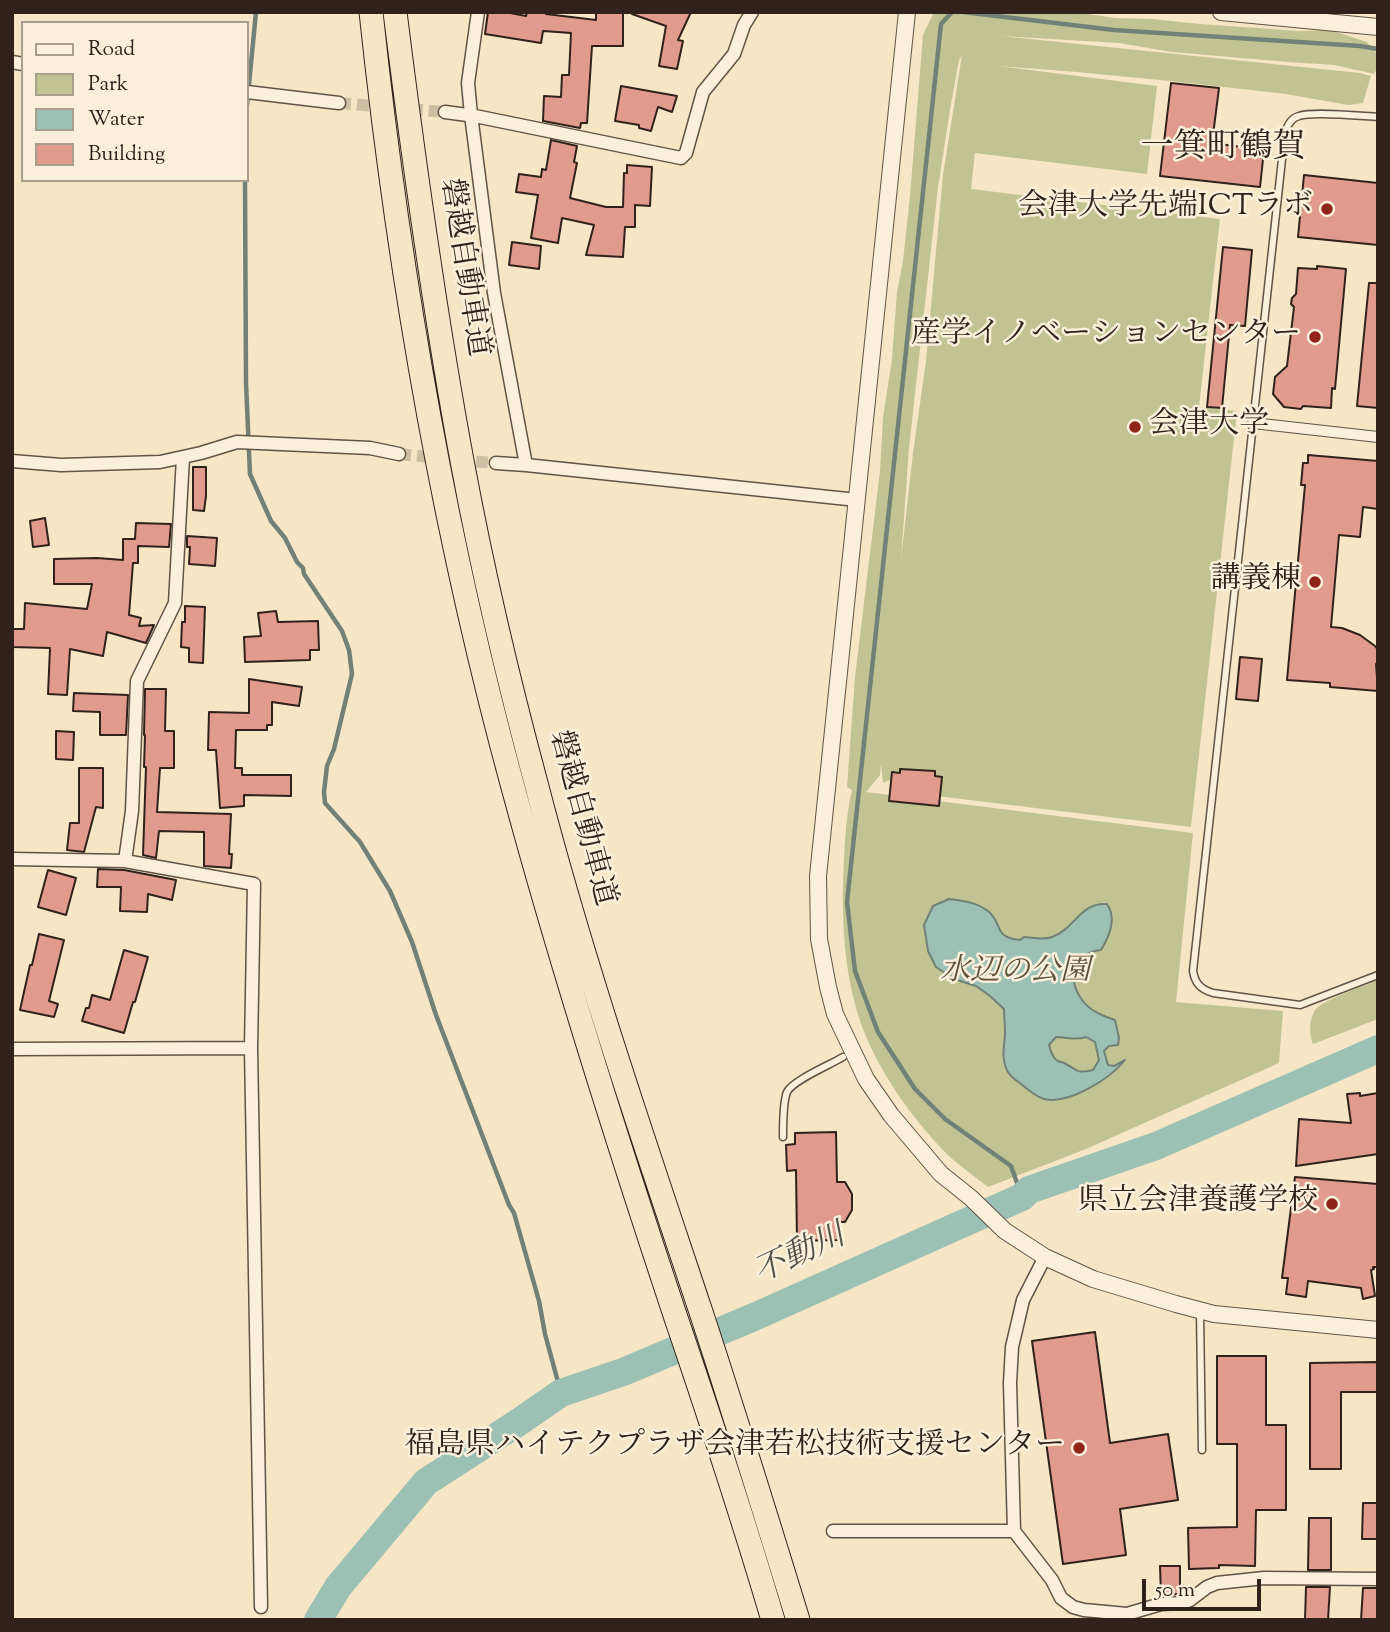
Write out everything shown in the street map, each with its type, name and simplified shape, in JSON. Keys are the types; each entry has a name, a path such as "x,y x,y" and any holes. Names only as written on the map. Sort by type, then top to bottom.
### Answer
{"highway":[{"name":"磐越自動車道","path":"371,12 383,127 417,349 440,476 467,602 514,791 615,1130 773,1620"},
{"name":"磐越自動車道","path":"395,12 424,239 463,469 490,595 537,787 575,923 637,1123 700,1308 798,1620"}],"street":[{"path":"478,12 468,83 471,115 494,293 526,465"},
{"path":"444,112 471,115 681,158 686,153 703,92 734,54 744,25 752,12"},
{"path":"906,12 818,876 820,939 835,1014 866,1079 891,1115 940,1174 971,1198 1005,1231 1045,1257 1093,1279 1220,1315 1378,1329"},
{"path":"1221,12 1378,27"},
{"path":"248,92 339,103"},
{"path":"1253,423 1378,437"},
{"path":"12,461 61,465 160,462 237,442 370,448 399,454"},
{"path":"125,861 132,811 137,681 175,603 183,457"},
{"path":"496,463 858,500"},
{"path":"12,859 125,861 254,884 251,1048 261,1607"},
{"path":"12,1049 251,1048"},
{"path":"1045,1257 1023,1300 1012,1347 1010,1410 1014,1531 1052,1580 1061,1598 1078,1614 1127,1614 1161,1604 1183,1603 1217,1583 1264,1578 1378,1579"},
{"path":"833,1531 1014,1531"}],"lane":[{"path":"1378,117 1317,114 1299,116 1289,122 1285,132 1193,971 1198,985 1213,993 1300,1005 1378,975"},
{"path":"783,1137 787,1092 794,1084 843,1058"},
{"path":"1200,1310 1202,1450"}],"green space":[{"name":"水辺の公園","path":"934,12 1074,12 1115,18 1299,31 1330,30 1367,42 1378,55 1378,67 1374,74 1335,65 1172,52 1119,43 1001,36 1371,76 1363,103 1348,105 1286,94 1180,82 998,66 1157,86 1147,174 975,153 971,189 1220,219 1199,407 1237,411 1191,827 896,791 898,773 895,778 883,783 881,764 880,775 866,792 1193,833 1176,1002 1283,1011 1279,1063 1086,1149 988,1187 930,1136 907,1108 878,1062 857,1012 846,958 843,922 845,837 852,790 847,787 855,677 910,196 923,35","holes":["962,55 943,175 926,361 901,560 909,448 938,187"]},
{"path":"1378,980 1378,1019 1313,1044 1310,1027 1315,1010 1319,1006"}],"water":[{"path":"949,899 969,902 988,911 1005,936 1020,940 1024,937 1052,937 1090,907 1107,904 1112,921 1107,939 1101,950 1084,956 1075,968 1074,976 1077,992 1082,1000 1101,1015 1115,1020 1118,1045 1109,1046 1104,1051 1108,1065 1114,1066 1125,1060 1088,1089 1054,1100 1041,1098 1014,1079 1007,1071 1004,1059 1004,1009 976,986 954,979 936,967 928,951 924,925 933,906","holes":["1056,1037 1086,1037 1095,1042 1099,1060 1093,1070 1079,1071 1054,1058 1049,1045"]}],"building":[{"path":"488,12 526,16 527,12 546,12 596,20 596,12 623,12 623,46 592,46 587,123 581,123 580,128 543,121 544,96 561,97 562,75 569,75 571,33 543,31 541,43 485,34"},
{"path":"691,12 678,40 683,41 677,69 659,66 666,26 632,14"},
{"path":"1171,83 1219,88 1212,143 1264,150 1260,187 1160,176"},
{"path":"621,86 677,96 672,112 658,107 651,131 639,128 639,125 615,121"},
{"path":"551,140 577,146 574,162 577,163 570,198 606,207 623,207 624,173 627,173 627,165 652,167 650,206 635,205 635,227 625,227 623,257 586,255 594,225 562,218 558,243 531,238 538,195 516,192 519,174 541,177 542,169 546,170"},
{"name":"会津大学先端ICTラボ","path":"1304,175 1378,183 1378,245 1298,237"},
{"path":"512,242 541,246 539,269 509,265"},
{"path":"1223,247 1252,250 1245,326 1230,325 1222,408 1207,407"},
{"name":"産学イノベーションセンター","path":"1317,266 1346,269 1331,408 1284,407 1273,394 1275,377 1287,366 1294,307 1291,304 1296,294 1298,268 1317,269"},
{"path":"1369,283 1378,283 1378,408 1357,406"},
{"name":"講義棟","path":"1308,455 1378,461 1378,509 1363,507 1360,537 1339,535 1331,627 1360,635 1378,650 1378,691 1330,687 1330,683 1287,680 1305,485 1301,485 1303,463 1308,463"},
{"path":"193,467 206,467 204,511 193,510"},
{"path":"45,518 49,545 33,547 30,521"},
{"path":"136,523 171,524 169,547 138,546 138,563 133,563 129,615 141,618 139,626 154,625 146,643 107,632 103,656 70,649 67,695 48,694 50,648 12,647 12,629 24,629 25,603 87,609 92,584 54,584 54,559 123,560 123,539 135,539"},
{"path":"187,536 217,538 215,566 189,564 190,547 187,547"},
{"path":"185,606 205,607 203,663 189,662 189,648 181,647"},
{"path":"276,611 278,622 318,621 319,650 310,650 310,660 245,662 244,637 261,636 258,613"},
{"path":"1240,657 1262,659 1258,701 1236,699"},
{"path":"249,679 302,687 299,706 272,702 272,725 267,725 267,730 236,730 235,768 242,768 242,775 291,775 291,796 244,795 244,806 220,808 216,750 208,750 209,712 249,713"},
{"path":"145,689 166,689 165,731 174,731 174,768 160,768 157,812 231,814 231,868 204,866 204,832 159,831 156,858 143,855"},
{"path":"74,693 128,695 126,735 100,735 100,712 73,711"},
{"path":"56,731 74,732 73,760 56,759"},
{"path":"79,768 103,768 103,808 96,807 84,852 67,850 70,823 79,823"},
{"path":"900,769 935,771 935,776 942,777 939,806 889,801 892,772 900,773"},
{"path":"98,869 124,870 176,880 172,900 148,894 147,912 120,911 121,887 97,887"},
{"path":"48,870 76,878 66,915 38,907"},
{"path":"39,934 64,940 49,1001 58,1004 54,1017 20,1010"},
{"path":"124,950 148,957 124,1033 82,1021 92,995 110,1000"},
{"path":"1360,1093 1360,1096 1378,1093 1378,1154 1296,1166 1299,1119 1351,1123 1347,1094"},
{"path":"836,1132 837,1182 845,1182 852,1194 852,1210 845,1222 839,1222 839,1240 797,1241 796,1170 787,1171 786,1145 795,1144 795,1133"},
{"path":"1295,1177 1378,1184 1378,1267 1371,1270 1375,1296 1363,1299 1361,1288 1308,1281 1306,1297 1286,1294 1288,1278 1282,1278"},
{"name":"福島県ハイテクプラザ会津若松技術支援センター","path":"1095,1332 1110,1443 1168,1434 1178,1500 1120,1509 1126,1555 1063,1564 1032,1341"},
{"path":"1217,1356 1266,1356 1266,1425 1286,1425 1286,1510 1256,1510 1255,1566 1219,1565 1219,1568 1189,1569 1188,1528 1237,1527 1237,1444 1217,1444"},
{"path":"1378,1362 1378,1392 1341,1392 1341,1469 1310,1469 1310,1363"},
{"path":"1363,1503 1378,1503 1378,1539 1362,1539"},
{"path":"1309,1518 1331,1518 1331,1570 1308,1570"},
{"path":"1160,1566 1180,1566 1180,1594 1161,1595"},
{"path":"1306,1587 1330,1587 1328,1620 1305,1620"},
{"path":"1363,1588 1378,1588 1378,1620 1361,1620"}],"waterway":[{"path":"248,95 256,12"},
{"path":"952,12 941,24 847,902 855,971 878,1032 915,1089 945,1119 1011,1166 1022,1197"},
{"path":"963,12 1114,30 1378,49"},
{"path":"245,182 246,383 250,474 271,521 285,538 304,574 342,631 349,650 352,674 334,749 327,766 325,803 360,842 390,891 412,942 436,1015 514,1213 561,1393"},
{"name":"不動川","path":"318,1620 338,1587 426,1482 561,1393 623,1372 754,1317 1022,1197 1029,1190 1156,1146 1378,1049"}],"tunnel":[{"path":"339,103 445,112"},
{"path":"399,454 440,458"},
{"path":"458,460 496,463"}],"place":[{"name":"会津大学先端ICTラボ","path":"1327,209"},
{"name":"産学イノベーションセンター","path":"1315,337"},
{"name":"会津大学","path":"1135,427"},
{"name":"講義棟","path":"1315,582"},
{"name":"県立会津養護学校","path":"1332,1204"},
{"name":"福島県ハイテクプラザ会津若松技術支援センター","path":"1079,1448"}],"district":[{"name":"一箕町鶴賀","path":"1223,150"}]}
